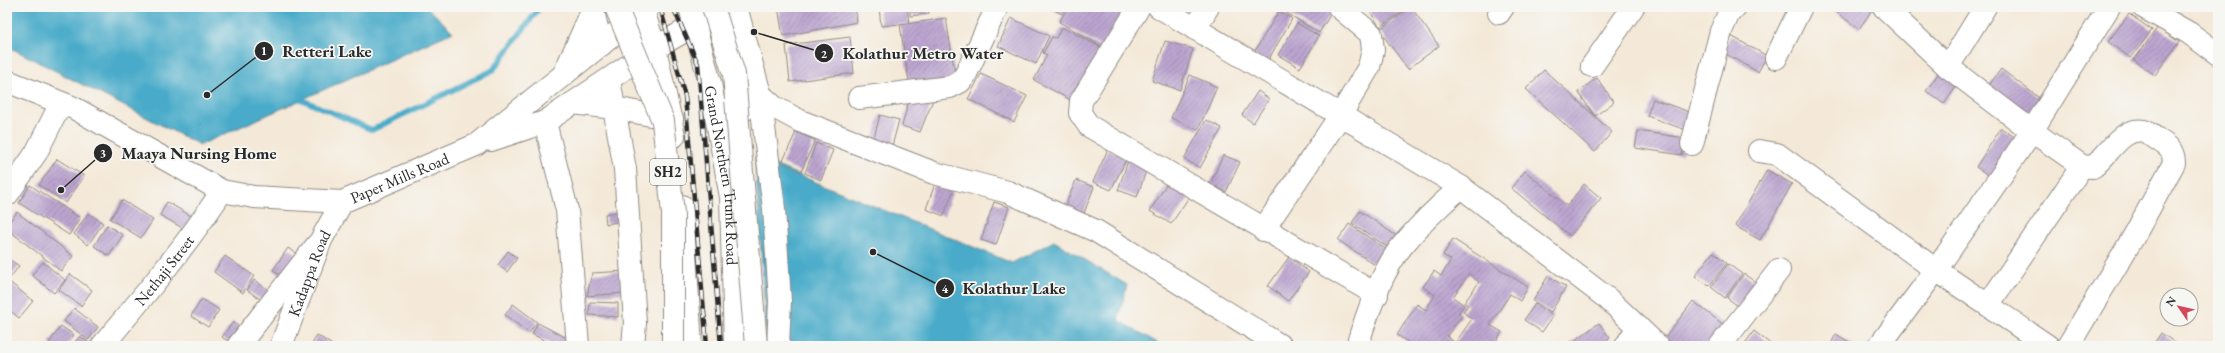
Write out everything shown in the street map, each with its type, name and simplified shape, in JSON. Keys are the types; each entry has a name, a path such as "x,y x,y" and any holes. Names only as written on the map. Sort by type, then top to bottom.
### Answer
{"street":[{"name":"SH2","path":"616,7 663,121 673,213 673,346"},
{"path":"713,7 734,74 756,346"},
{"path":"476,144 545,122 655,48 693,16 724,7"},
{"path":"736,7 760,94 774,209 780,301 778,346"},
{"path":"859,98 950,87 960,82 970,66 997,7"},
{"path":"1139,7 1081,101 1080,113 1089,126 1263,230 1377,295"},
{"path":"1159,7 1461,187 1608,299 1658,346"},
{"path":"1195,29 1208,7"},
{"path":"1263,230 1340,116 1369,67 1373,50 1371,34 1339,7"},
{"path":"1592,66 1634,7"},
{"path":"1692,144 1721,31 1726,18 1734,7"},
{"path":"1776,58 1801,7"},
{"path":"1884,7 1948,67 2032,131 2082,166 2093,167 2103,160 2119,140 2131,132 2145,131 2174,153 2174,163 2134,236 2068,346"},
{"path":"1948,67 1985,7"},
{"path":"1879,346 1936,270 2032,131 2109,7"},
{"path":"2143,7 2189,33 2218,54"},
{"path":"593,8 601,45"},
{"path":"564,75 593,8"},
{"path":"645,8 672,119 682,209 691,346"},
{"name":"Paper Mills Road","path":"7,80 61,103 222,191 254,197 342,202 476,144 564,75 645,8"},
{"name":"Grand Northern Trunk Road","path":"693,16 720,133 731,196 735,346"},
{"path":"609,80 625,169 635,323 633,346"},
{"path":"720,133 760,94"},
{"path":"760,94 774,107 800,122 934,173 1008,192 1096,232 1281,346"},
{"path":"7,195 36,153 61,103"},
{"path":"574,103 614,108 672,119"},
{"path":"545,122 567,210 578,346"},
{"path":"1759,151 1777,154 1936,270 2048,346"},
{"path":"1988,305 2082,166"},
{"path":"1357,346 1386,272 1402,246 1435,210 1461,187"},
{"name":"Nethaji Street","path":"102,346 162,274 202,221 222,191"},
{"name":"Kadappa Road","path":"281,346 321,240 342,202"},
{"path":"238,346 321,240"},
{"path":"1720,346 1779,270"},
{"path":"1626,346 1638,327"}],"water":[{"path":"7,7 427,7 453,32 200,145 7,46"},
{"path":"755,157 1012,263 1054,241 1127,285 1118,320 1163,346 767,346"}],"building":[{"path":"778,7 855,7 857,22 783,36"},
{"path":"879,7 907,7 909,23 881,26"},
{"path":"910,7 928,7 929,14 910,16"},
{"path":"1048,7 1065,7 1062,14"},
{"path":"1068,7 1120,7 1124,9 1103,47 1059,22"},
{"path":"1187,7 1204,7 1200,15"},
{"path":"1277,7 1335,7 1319,33"},
{"path":"1367,7 1409,7 1380,27"},
{"path":"1411,7 1439,46 1408,69 1379,30"},
{"path":"1829,7 1874,7 1859,29"},
{"path":"1279,11 1292,19 1267,62 1253,54"},
{"path":"2129,14 2152,30 2131,58 2108,42"},
{"path":"946,18 956,80 910,88 900,25"},
{"path":"1011,18 1049,36 1036,64 998,46"},
{"path":"1297,23 1319,36 1300,68 1278,55"},
{"path":"1062,27 1102,48 1074,102 1034,80 1047,55 1043,53 1052,37 1056,38"},
{"path":"2158,27 2179,42 2155,75 2134,60"},
{"path":"1731,36 1767,56 1758,72 1722,52"},
{"path":"850,37 854,73 790,82 786,45"},
{"path":"1165,41 1193,49 1180,90 1152,81"},
{"path":"1943,67 1961,80 1944,104 1926,91"},
{"path":"2001,69 2046,103 2034,119 1989,85"},
{"path":"1544,70 1612,132 1595,152 1526,89"},
{"path":"981,74 1027,96 1014,122 968,99"},
{"path":"1190,75 1217,87 1198,130 1171,118"},
{"path":"1597,78 1614,102 1595,116 1578,92"},
{"path":"1258,91 1269,99 1253,123 1242,115"},
{"path":"935,95 920,132 902,126 910,96"},
{"path":"1653,99 1692,113 1686,130 1647,116"},
{"path":"880,115 899,120 892,146 873,141"},
{"path":"1206,120 1222,128 1200,168 1184,159"},
{"path":"2001,128 2019,140 1994,179 1976,167"},
{"path":"1638,131 1685,138 1682,155 1635,148"},
{"path":"796,132 815,140 801,172 782,163"},
{"path":"816,143 833,150 821,180 805,173"},
{"path":"1108,149 1127,158 1111,190 1093,182"},
{"path":"1223,155 1240,162 1226,192 1210,184"},
{"path":"57,159 84,176 66,203 39,185"},
{"path":"1128,161 1147,168 1137,197 1118,190"},
{"path":"1767,170 1792,184 1760,240 1735,226"},
{"path":"1525,171 1567,206 1584,184 1601,198 1570,236 1511,188"},
{"path":"1076,180 1094,187 1084,213 1065,206"},
{"path":"1169,180 1191,194 1171,224 1150,211"},
{"path":"936,181 954,188 944,216 926,209"},
{"path":"30,185 80,218 69,235 19,203"},
{"path":"122,200 153,220 141,238 110,219"},
{"path":"167,202 198,220 191,233 160,215"},
{"path":"994,202 1009,207 996,245 981,240"},
{"path":"621,211 623,221 606,224 605,214"},
{"path":"1360,211 1398,237 1390,249 1352,223"},
{"path":"17,212 73,256 61,271 7,229 7,225"},
{"path":"88,213 103,223 88,245 74,234"},
{"path":"1349,224 1389,251 1378,267 1338,240"},
{"path":"107,225 123,235 109,256 94,246"},
{"path":"1453,239 1528,287 1520,301 1510,294 1490,325 1502,332 1493,346 1414,346 1397,335 1417,304 1426,310 1435,295 1423,287 1434,271 1441,276 1451,260 1443,255","holes":["1469,274 1479,282 1464,303 1468,305 1463,312 1472,319 1455,343 1447,336 1462,315 1458,313 1464,305 1453,297"]},
{"path":"288,248 299,255 284,278 273,270"},
{"path":"508,251 517,258 507,272 498,265"},
{"path":"1713,252 1727,263 1709,286 1695,276"},
{"path":"225,256 254,276 243,293 214,272"},
{"path":"1289,257 1309,272 1288,301 1268,286"},
{"path":"7,258 19,266 10,278 7,275"},
{"path":"43,262 65,280 54,293 32,275"},
{"path":"1728,264 1742,274 1725,298 1711,287"},
{"path":"627,271 623,293 587,296 592,273"},
{"path":"70,274 92,290 81,306 59,290"},
{"path":"1744,274 1758,284 1741,308 1727,298"},
{"path":"1548,276 1566,287 1551,312 1533,301"},
{"path":"7,280 33,301 19,318 7,308"},
{"path":"254,280 274,294 267,304 247,290"},
{"path":"202,299 219,310 208,327 191,316"},
{"path":"1693,301 1725,326 1710,346 1665,346 1661,343"},
{"path":"590,302 618,303 618,317 589,315"},
{"path":"513,304 537,322 529,333 505,315"},
{"path":"1535,304 1553,316 1542,332 1524,320"},
{"path":"74,308 98,327 88,340 64,321"},
{"path":"233,322 243,329 232,344 222,337"},
{"path":"538,323 576,343 575,346 555,346 532,334"},
{"path":"1599,323 1610,338 1600,346 1567,346"},
{"path":"61,326 74,335 66,346 53,346 49,343"},
{"path":"1754,331 1773,346 1743,346"},
{"path":"2161,333 2180,346 2152,346"},
{"path":"1836,334 1856,346 1830,346"},
{"path":"317,335 334,346 311,346"},
{"path":"80,336 93,346 72,346"}],"waterway":[{"path":"296,97 372,130 493,70 540,7"}],"railway":[{"path":"660,7 685,96 707,346"},
{"path":"673,7 698,64 721,346"}],"place":[{"name":"Kolathur Metro Water","path":"754,32"},
{"name":"Retteri Lake","path":"207,95"},
{"name":"Maaya Nursing Home","path":"61,190"},
{"name":"Kolathur Lake","path":"873,252"}]}
